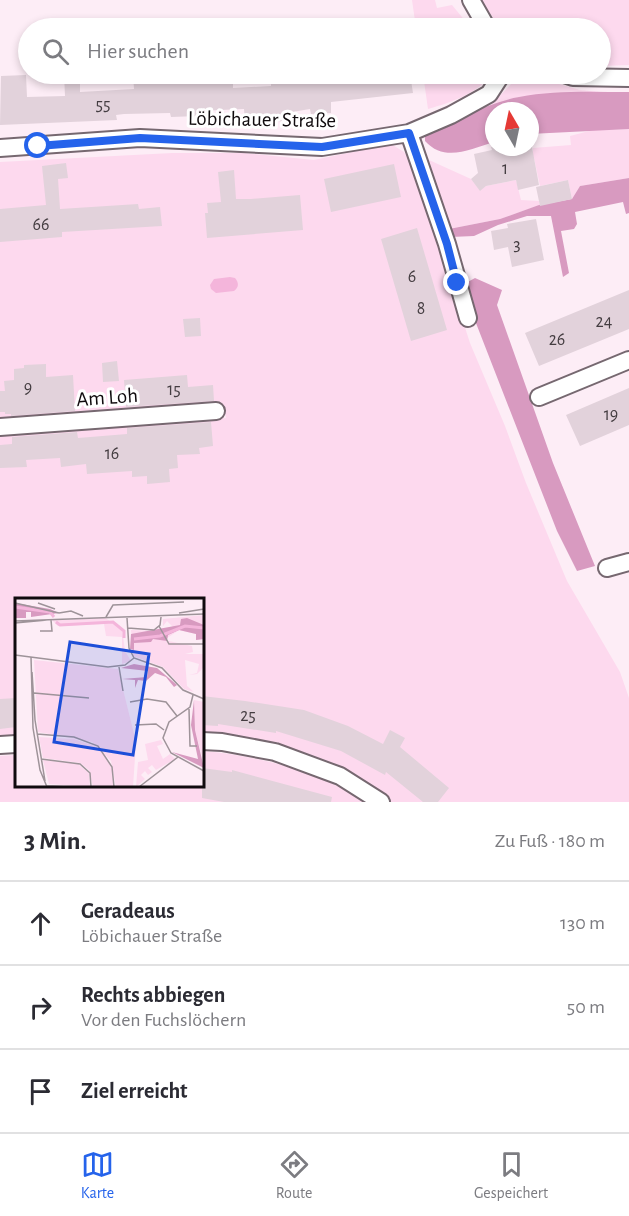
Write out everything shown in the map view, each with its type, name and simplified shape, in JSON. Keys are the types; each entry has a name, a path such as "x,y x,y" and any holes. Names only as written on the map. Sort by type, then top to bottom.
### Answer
{"street":[{"path":"471,0 481,18"},
{"path":"611,78 629,78"},
{"name":"Löbichauer Straße","path":"0,148 140,138 322,147 409,133 451,115 489,94 495,84"},
{"path":"409,133 447,244 468,318"},
{"path":"539,398 629,360"},
{"name":"Am Loh","path":"0,428 216,411"},
{"path":"607,568 629,562"},
{"path":"204,741 222,742 275,752 340,776 381,802"},
{"path":"0,745 15,744"}],"shaded area":[{"path":"412,0 435,0 437,8 452,5 463,18 415,18"},
{"path":"481,0 629,0 629,65 611,66 611,18 493,18"},
{"path":"424,84 482,84 455,100 428,109"},
{"path":"511,84 559,84 580,90 601,92 519,97 494,102"},
{"path":"629,92 629,129 539,134 539,102 501,102 532,95"},
{"path":"485,107 485,145 467,151 449,153 433,148 425,141 425,135"},
{"path":"629,129 629,178 580,186 572,199 568,180 540,186 534,158 531,156 539,156 539,148 571,145 570,136 593,130"},
{"path":"391,144 404,152 412,163 470,343 526,483 567,581 620,672 629,698 629,802 390,802 380,793 204,735 204,598 15,598 15,739 0,740 0,435 226,418 223,405 0,421 0,162 172,153 244,153 314,160"},
{"path":"429,160 471,179 480,190 486,186 516,180 521,200 539,201 540,205 500,219 449,229"},
{"path":"629,178 629,213 626,214 623,202 575,212 577,224 574,229 561,231 569,273 563,277 551,216 527,216 498,225 474,236 451,237 449,229 500,219 539,205 572,199 580,186"},
{"path":"235,278 238,283 234,291 216,293 211,289 210,285 214,279"},
{"path":"475,278 502,290 497,305 553,463 595,566 577,571 557,531 474,318 464,284"},
{"path":"204,751 224,753 287,766 307,773 327,781 364,802 0,802 0,756 15,755 15,787 204,787"}],"building":[{"path":"18,75 18,84 26,84 27,97 65,96 64,84 80,84 80,92 134,89 134,84 233,84 233,88 271,86 271,84 412,84 413,93 331,102 331,113 311,114 310,109 292,112 293,121 245,122 244,109 198,111 198,116 171,117 170,113 124,114 116,115 117,120 0,125 1,76"},
{"path":"485,152 485,156 534,156 539,185 518,190 516,180 486,186 480,191 471,179 478,173 474,154"},
{"path":"66,163 68,178 58,179 60,209 138,204 139,209 160,207 162,226 62,232 62,237 0,242 0,209 46,205 42,166"},
{"path":"394,164 401,197 331,212 324,179"},
{"path":"234,170 236,199 300,195 303,230 207,238 205,213 208,213 207,203 221,202 218,172"},
{"path":"568,180 572,199 540,206 536,187"},
{"path":"536,219 544,260 512,267 508,247 494,250 491,231 508,228 507,224"},
{"path":"417,228 447,330 411,341 381,239"},
{"path":"629,290 629,329 539,366 525,333"},
{"path":"200,318 201,336 185,337 183,319"},
{"path":"117,361 119,381 103,382 102,363"},
{"path":"46,364 46,377 73,375 75,411 11,416 11,414 0,412 0,391 5,391 4,381 14,380 14,369 24,368 24,365"},
{"path":"187,375 188,387 213,385 214,401 126,407 124,380"},
{"path":"629,388 629,425 580,446 566,415"},
{"path":"211,422 213,446 199,448 200,454 177,455 178,468 169,469 170,482 147,484 147,476 132,477 132,471 87,474 86,464 61,467 60,458 26,460 27,467 0,468 0,445 12,444 12,437 77,432 78,438 127,434 127,428"},
{"path":"204,696 304,710 348,726 383,744 390,730 405,738 400,747 449,788 438,802 423,802 386,772 385,775 341,751 276,731 276,733 218,724 218,726 204,725"},
{"path":"15,698 15,727 0,729 0,699"},
{"path":"204,768 232,772 232,770 332,797 331,802 224,802 202,798"}],"route":[{"path":"38,146 140,138 322,147 409,133 447,244 457,283"}]}
